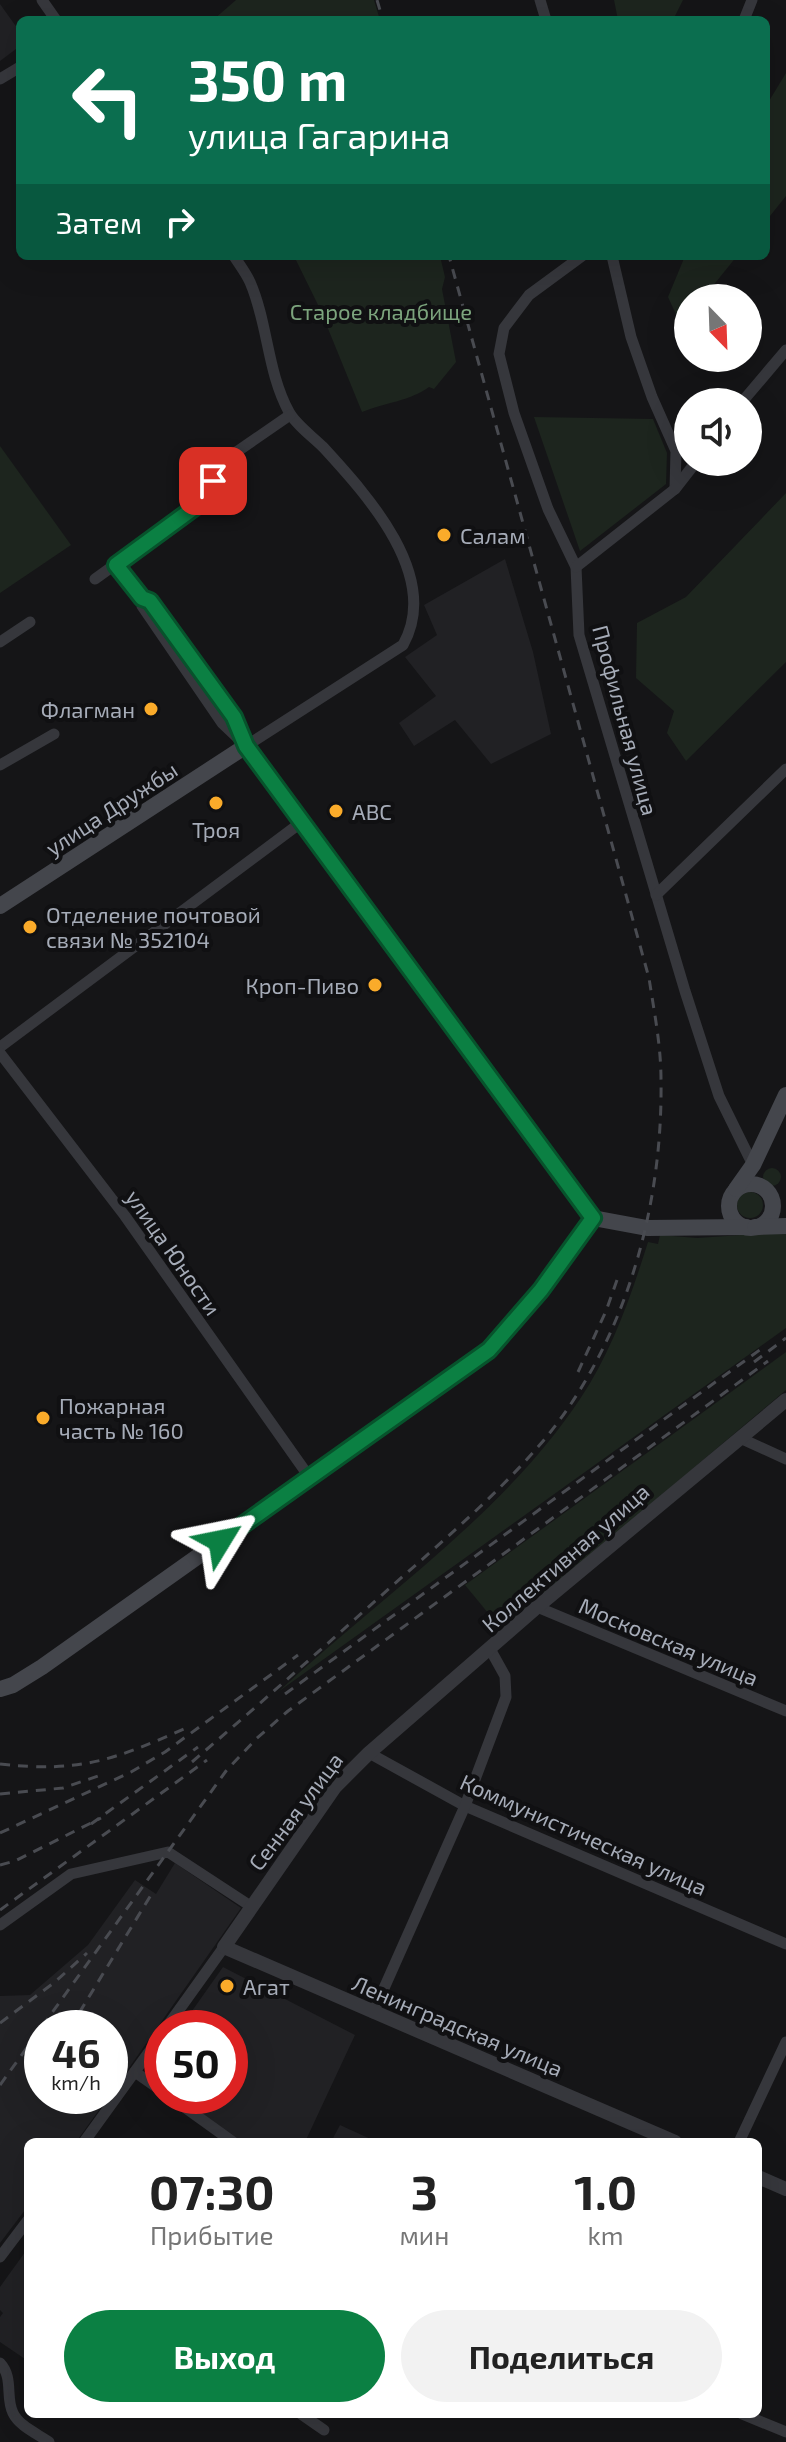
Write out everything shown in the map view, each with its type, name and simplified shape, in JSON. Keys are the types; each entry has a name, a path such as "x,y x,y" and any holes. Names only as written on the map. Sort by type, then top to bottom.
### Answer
{"main road":[{"path":"246,746 593,1218 647,1228 786,1226"},
{"name":"улица Дружбы","path":"0,906 246,746"},
{"path":"702,1226 734,1192 753,1165 786,1095"},
{"path":"753,1165 765,1190 773,1205 770,1216 763,1224 750,1227 738,1224 730,1214 728,1204 734,1192 748,1184 765,1190 786,1202"},
{"path":"0,1689 13,1685 42,1667 489,1350 541,1290 593,1218"}],"street":[{"path":"116,565 142,598 142,606 222,723 246,746 403,645 409,635 413,608 410,578 400,549 380,514 351,478 290,415 274,372 250,282 236,260"},
{"name":"Профильная улица","path":"577,260 529,295 504,328 499,354 514,413 548,509 576,567 579,635 656,895 719,1096 753,1165"},
{"path":"613,260 631,337 652,397 676,451 675,489"},
{"path":"754,388 786,350"},
{"path":"95,579 206,499 219,464 290,415"},
{"path":"576,567 675,489 685,476"},
{"path":"0,642 30,622"},
{"path":"0,765 54,734"},
{"path":"656,895 786,769"},
{"path":"0,1050 303,821"},
{"name":"улица Юности","path":"0,1050 125,1216 310,1478"},
{"name":"Коллективная улица","path":"373,2013 465,1806 506,1697 505,1676 490,1649 786,1400"},
{"path":"740,1438 786,1459"},
{"name":"Московская улица","path":"537,1607 786,1711"},
{"name":"Сенная улица","path":"179,2010 335,1787 369,1753 490,1649"},
{"name":"Коммунистическая улица","path":"369,1753 465,1806 786,1944"},
{"path":"0,1925 71,1874 168,1852 252,1907"},
{"name":"Ленинградская улица","path":"224,1947 666,2138"},
{"path":"741,2138 786,2042"},
{"path":"87,2138 144,2059"},
{"path":"135,2072 144,2078"},
{"path":"194,2114 227,2138"},
{"path":"762,2179 786,2189"},
{"path":"0,2257 24,2226"},
{"path":"0,2363 8,2377 12,2411 18,2420 49,2442"},
{"path":"307,2418 324,2430"},
{"path":"752,2418 786,2432"}],"shaded area":[{"path":"0,4 16,26 16,49 0,61"},
{"path":"505,559 533,652 551,734 491,764 455,720 414,746 399,723 436,696 405,657 437,635 424,605"},
{"path":"175,1863 241,1908 170,2010 144,2010 144,2046 128,2069 128,2010 24,2010 24,2114 96,2114 79,2138 24,2138 24,2211 0,2243 0,1996 30,1995 88,1945 135,1880 156,1894"},
{"path":"223,1967 355,2035 307,2138 235,2138 202,2114 248,2114 248,2010 193,2010"},
{"path":"340,2125 368,2138 333,2138"},
{"path":"24,2254 24,2358 0,2342 0,2317 3,2313 0,2310 0,2287"}],"green space":[{"path":"236,0 374,0 379,16 218,16"},
{"path":"614,0 683,0 675,16 617,16"},
{"path":"786,73 786,196 770,216 770,99"},
{"name":"Старое кладбище","path":"296,260 441,260 445,277 442,289 456,362 434,389 429,387 405,399 362,412 320,309"},
{"path":"683,260 734,260 714,284 674,284 674,310 668,297"},
{"path":"534,417 653,419 667,453 666,484 580,551"},
{"path":"0,446 71,545 0,593"},
{"path":"786,493 786,662 686,761 667,733 674,711 636,678 637,623 686,597"},
{"path":"772,1168 781,1177 772,1186 763,1177"},
{"path":"750,1192 759,1196 763,1205 759,1214 750,1218 741,1214 737,1205 741,1196"},
{"path":"786,1232 786,1328 278,1692 477,1518 549,1441 602,1362 648,1242 658,1244 660,1235 697,1238"},
{"path":"786,1352 786,1390 502,1630 465,1585"}],"railway":[{"path":"377,0 382,16"},
{"path":"192,1762 451,1533 544,1440 573,1401 618,1316 634,1270 655,1175 661,1067 649,978 450,260"},
{"path":"578,1372 617,1280"},
{"path":"754,1362 786,1338"},
{"path":"285,1694 761,1349"},
{"path":"0,2085 226,1771 256,1739 288,1711 768,1361"},
{"path":"0,1833 131,1772 165,1752 298,1655"},
{"path":"0,1764 53,1767 96,1761 117,1756 186,1728"},
{"path":"91,1824 198,1747"},
{"path":"0,1910 207,1760"},
{"path":"0,1794 63,1788 101,1775"},
{"path":"0,1865 15,1861 101,1818"},
{"path":"81,2010 154,1890"},
{"path":"0,2023 55,1982 87,1953"}],"place":[{"name":"Салам","path":"444,535"},
{"name":"Флагман","path":"151,709"},
{"name":"Троя","path":"216,803"},
{"name":"ABC","path":"336,811"},
{"name":"Отделение почтовой связи № 352104","path":"30,927"},
{"name":"Кроп-Пиво","path":"375,985"},
{"name":"Пожарная часть № 160","path":"43,1418"},
{"name":"Агат","path":"227,1986"}],"route":[{"path":"213,481 206,499 116,565 142,598 150,601 234,717 246,746 593,1218 541,1290 489,1350 220,1541"}]}
